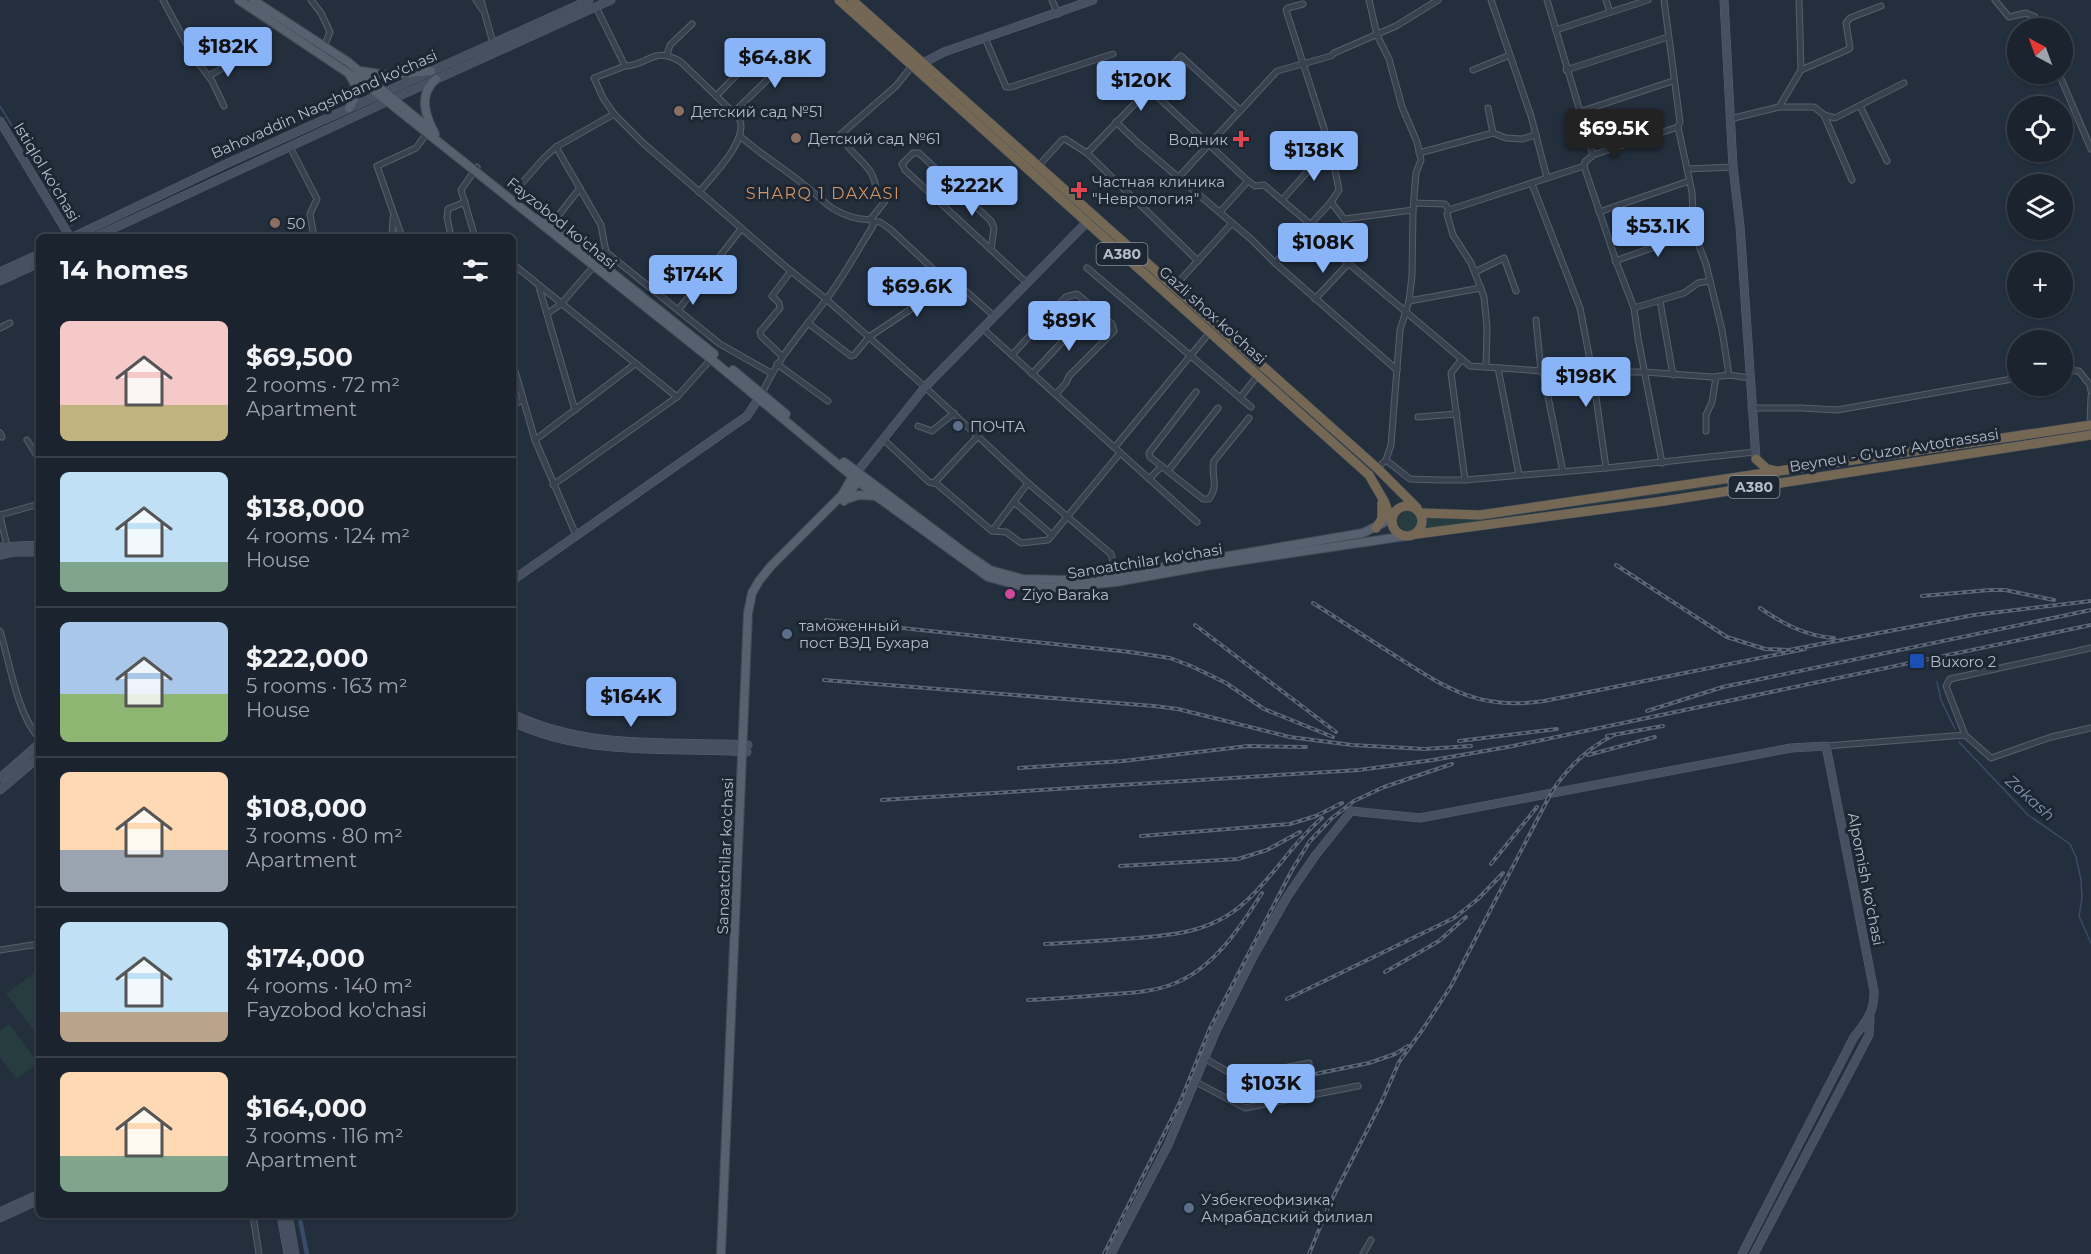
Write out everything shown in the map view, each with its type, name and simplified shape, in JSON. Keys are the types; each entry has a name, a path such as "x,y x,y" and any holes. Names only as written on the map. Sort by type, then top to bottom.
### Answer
{"highway":[{"name":"Gazli shox ko'chasi","path":"839,0 1369,475 1391,519"},
{"name":"Gazli shox ko'chasi","path":"852,0 1377,468 1419,510"},
{"name":"Beyneu - G'uzor Avtotrassasi","path":"1417,534 1664,501 2091,428"},
{"path":"1755,455 1767,469 1781,471"},
{"path":"1744,477 1751,472 1755,455"},
{"name":"Beyneu - G'uzor Avtotrassasi","path":"1419,510 1466,516 1781,471 1906,458"},
{"path":"1376,528 1382,519 1381,495"},
{"path":"1506,511 1514,503"},
{"path":"1407,505 1419,510 1423,524 1417,534 1406,536 1396,531 1391,519 1401,507 1407,505"}],"main road":[{"path":"239,0 347,73 382,93"},
{"path":"253,0 359,70 391,100"},
{"path":"359,70 387,75 431,70"},
{"path":"347,73 355,82 357,90 349,108"},
{"path":"431,133 425,91 436,79"},
{"name":"Fayzobod ko'chasi","path":"391,100 596,263 856,476"},
{"path":"596,263 760,396"},
{"path":"856,476 866,488"},
{"name":"Sanoatchilar ko'chasi","path":"723,1254 745,748 755,595 774,570 846,496 856,476 990,570 1006,576 1044,581 1117,575 1406,536"},
{"path":"876,486 879,492 859,495 846,496 876,486"},
{"name":"Sanoatchilar ko'chasi","path":"879,492 988,576 1021,586 1056,588 1116,582 1204,562"},
{"path":"1204,562 1363,533 1391,519"}],"street":[{"path":"163,0 193,56 208,76 224,106"},
{"path":"311,0 321,13 330,32 324,46"},
{"path":"476,0 483,10"},
{"path":"481,0 494,43"},
{"name":"Bahovaddin Naqshband ko'chasi","path":"78,234 573,6 611,0"},
{"path":"1052,0 1058,14"},
{"path":"923,63 944,52 1093,0"},
{"path":"1369,0 1377,35 1389,59 1402,107 1417,142 1421,160 1416,173 1412,276 1409,301 1400,330 1391,445 1386,459 1377,468"},
{"path":"1178,178 1277,71 1331,56 1422,12 1438,0"},
{"path":"1491,0 1536,135 1547,178"},
{"path":"1547,0 1593,155"},
{"path":"1606,0 1610,12"},
{"path":"1556,30 1648,0"},
{"path":"1664,0 1680,122 1678,127 1689,181 1694,233 1707,264 1730,375"},
{"path":"1386,459 1410,479 1465,480 1755,455 1740,226 1733,167 1724,0"},
{"path":"1779,107 1801,70 1799,0"},
{"path":"1995,0 2009,17 2026,13 2035,18"},
{"path":"592,2 625,66"},
{"name":"Bahovaddin Naqshband ko'chasi","path":"102,234 577,15 592,2"},
{"path":"1275,263 1331,202 1339,190 1331,150 1286,10 1303,4"},
{"path":"573,6 577,15"},
{"path":"1801,70 1850,48 1846,23 1850,18 1881,6"},
{"path":"667,55 670,45 692,24"},
{"path":"1566,70 1668,37"},
{"path":"985,38 1006,87 1113,54"},
{"path":"733,113 800,48"},
{"path":"716,96 758,53 779,69"},
{"path":"699,192 729,157 740,136 742,124 733,113 681,62 667,55 656,55 633,66 625,66 594,78 603,98 614,114 699,192 826,299 1028,483 1111,554 1117,575"},
{"path":"1473,70 1510,55"},
{"path":"1087,153 1181,56 1240,110"},
{"path":"208,76 236,60"},
{"path":"516,578 747,416 782,356 826,299 873,226 872,221 885,201 876,190 878,183 870,169 848,146 841,135 896,86 912,66"},
{"path":"1579,112 1673,81"},
{"path":"1730,119 1779,107 1814,107 1824,115 1835,118 1904,83"},
{"path":"2063,84 2091,149"},
{"path":"1148,88 1248,181 1255,186 1264,185 1310,224"},
{"path":"1860,106 1887,161"},
{"path":"1488,108 1493,133"},
{"path":"523,182 556,147 614,114"},
{"path":"1824,115 1852,180"},
{"name":"Istiqlol ko'chasi","path":"0,122 70,234"},
{"path":"1116,122 1397,370"},
{"path":"1662,463 1634,308 1584,166 1593,155 1678,127"},
{"path":"401,234 377,166 416,148 431,133"},
{"path":"1419,153 1493,133 1506,138 1522,139 1536,135"},
{"path":"740,136 832,208 860,221 880,222 890,229 948,282"},
{"path":"1042,162 1065,139 1087,153 1198,261"},
{"path":"290,147 317,199 310,214 313,234"},
{"path":"556,147 601,225 606,252 720,344 771,373"},
{"path":"1282,200 1316,162 1331,150"},
{"path":"991,250 994,228 991,221 919,153 913,153 902,167 991,250 1027,283"},
{"path":"1449,210 1584,166"},
{"path":"1687,170 1733,167"},
{"path":"474,234 461,190 476,169"},
{"path":"1220,212 1248,181"},
{"path":"1599,212 1689,181"},
{"path":"1532,184 1580,308 1593,374 1606,468"},
{"path":"550,227 580,188"},
{"path":"451,234 447,217 448,209 465,202"},
{"path":"1331,202 1344,219 1413,210"},
{"path":"1414,203 1445,204 1449,210 1447,214 1453,235 1475,272 1486,308 1486,367"},
{"path":"393,234 394,213"},
{"path":"856,476 925,387 1086,223"},
{"path":"1174,287 1232,223"},
{"path":"679,309 741,229"},
{"path":"1616,261 1694,233"},
{"path":"1329,247 1470,366 1593,374 1645,372 1673,375 1730,375 1750,378"},
{"path":"547,314 561,304 606,252"},
{"path":"0,272 36,255"},
{"path":"1475,272 1504,258 1516,291"},
{"path":"0,281 36,264"},
{"path":"1315,299 1348,264"},
{"path":"516,267 677,397"},
{"path":"1087,268 1251,407"},
{"path":"782,356 761,336 760,332 780,308 779,303 772,296 791,271"},
{"path":"808,323 850,356 854,355 868,337 944,288 952,280 994,316"},
{"path":"1634,308 1684,292 1698,283 1710,281"},
{"path":"538,285 575,410"},
{"path":"1409,301 1481,288"},
{"path":"1012,355 1071,294 1077,294 1112,324 1114,331 1069,376 1056,394"},
{"path":"1660,301 1673,375"},
{"path":"1032,374 1088,314"},
{"path":"1536,320 1542,371 1563,472"},
{"path":"0,328 10,323"},
{"path":"982,328 1197,522"},
{"path":"1115,447 1210,332"},
{"path":"553,485 677,397 711,359"},
{"path":"1462,359 1451,373 1465,480"},
{"path":"535,440 635,363"},
{"path":"777,364 828,401"},
{"path":"1498,368 1519,475"},
{"path":"2073,371 2079,371 2090,385 2091,391"},
{"path":"516,374 535,440 576,535"},
{"path":"1240,398 1258,375"},
{"path":"1706,431 1706,415 1712,402 1716,376"},
{"path":"1751,408 1837,410 2007,380"},
{"path":"1196,392 1150,450 1150,457 1203,499 1209,499 1214,491 1214,461 1250,418"},
{"path":"2091,396 2091,428"},
{"path":"516,404 523,399"},
{"path":"1168,471 1218,408"},
{"path":"918,426 932,431 954,414"},
{"path":"1418,417 1457,414"},
{"path":"934,483 978,436"},
{"path":"27,440 36,454"},
{"path":"883,440 929,482 934,483 992,531 1006,532 1021,543 1048,540 1120,453"},
{"path":"1149,479 1162,466"},
{"path":"992,531 1028,483"},
{"path":"1014,502 1052,535"},
{"path":"8,548 0,515 36,505"},
{"path":"0,555 8,548 36,545"},
{"path":"8,548 36,552"},
{"path":"0,631 23,714 36,735"},
{"path":"2091,648 1950,679 1946,686 1965,735 1991,758 2051,737 2091,728"},
{"path":"516,715 550,730 587,738 745,748"},
{"path":"516,723 548,735 589,744 745,748"},
{"path":"1111,1254 1167,1145 1215,1031 1253,957 1287,897 1315,856 1351,811 1420,818 1791,748 1965,735"},
{"name":"Alpomish ko'chasi","path":"1754,1254 1869,1035 1870,1017 1875,1003 1826,746"},
{"path":"0,777 36,747"},
{"path":"0,790 36,760"},
{"path":"0,950 36,944"},
{"path":"1742,1254 1854,1037 1870,1017"},
{"path":"1204,1058 1237,1077 1309,1063"},
{"path":"1194,1082 1245,1108 1358,1086"},
{"path":"0,1212 36,1195"},
{"path":"0,1218 36,1201"},
{"path":"253,1218 259,1254"},
{"path":"282,1218 288,1254"},
{"path":"289,1218 295,1254"},
{"path":"1363,1254 1371,1240"}],"green space":[{"path":"1795,473 1796,475 1425,529 1427,517 1472,519"},
{"path":"1404,511 1412,511 1418,517 1418,525 1412,531 1404,531 1398,525 1398,517"},
{"path":"36,971 36,1033 6,994"},
{"path":"9,1024 36,1060 36,1065 17,1079 0,1057 0,1031"}],"waterway":[{"path":"0,106 72,226"},
{"name":"Zakash","path":"1937,682 1941,700 1955,729"},
{"name":"Zakash","path":"1959,742 2028,815 2070,844 2076,857 2081,880 2082,898 2079,916 2091,943"},
{"path":"300,1218 307,1254"}],"railway":[{"path":"1616,565 1727,637 1765,649 1789,650 1974,615 2091,601"},
{"path":"1922,596 2005,590 2054,600"},
{"path":"1313,603 1430,678 1464,694 1500,703 1544,701 1805,649"},
{"path":"1760,608 1795,628 1814,635 1834,638"},
{"path":"1647,711 1723,687 2091,610"},
{"path":"826,620 1170,658 1226,683 1264,709 1333,737"},
{"path":"1195,625 1336,732"},
{"path":"882,800 1359,770 1433,760 1513,746 2091,625"},
{"path":"824,680 1154,706 1178,709 1290,737 1352,745 1425,749 1471,746"},
{"path":"1607,736 1663,726"},
{"path":"1459,741 1557,729"},
{"path":"1309,1254 1330,1203 1382,1101 1399,1062 1451,986 1551,793 1578,760 1595,746 1614,735"},
{"path":"1588,755 1655,737"},
{"path":"1019,768 1123,761 1248,746 1306,747"},
{"path":"1104,1254 1181,1100 1210,1028 1292,870 1310,841 1332,818 1354,801 1384,787 1452,764"},
{"path":"1141,836 1290,824 1316,816 1342,803"},
{"path":"1491,864 1537,807"},
{"path":"1045,944 1139,938 1187,932 1217,921 1244,903 1264,883 1301,838 1322,818"},
{"path":"1120,866 1238,859 1267,850 1300,832"},
{"path":"1287,999 1454,918 1478,899 1503,873"},
{"path":"1028,1000 1138,992 1173,984 1201,968 1213,958 1235,933 1262,893"},
{"path":"1385,972 1439,941 1466,917"},
{"path":"1256,1086 1369,1063 1395,1054 1408,1046"}],"place":[{"name":"Детский сад №51","path":"679,111"},
{"name":"Детский сад №61","path":"796,138"},
{"name":"Водник","path":"1241,139"},
{"name":"Частная клиника \"Неврология\"","path":"1079,190"},
{"name":"50","path":"275,223"},
{"name":"ПОЧТА","path":"958,426"},
{"name":"Ziyo Baraka","path":"1010,594"},
{"name":"таможенный пост ВЭД Бухара","path":"787,634"},
{"name":"Buxoro 2","path":"1917,661"},
{"name":"Узбекгеофизика, Амрабадский филиал","path":"1189,1208"}],"district":[{"name":"SHARQ 1 DAXASI","path":"823,193"}]}
